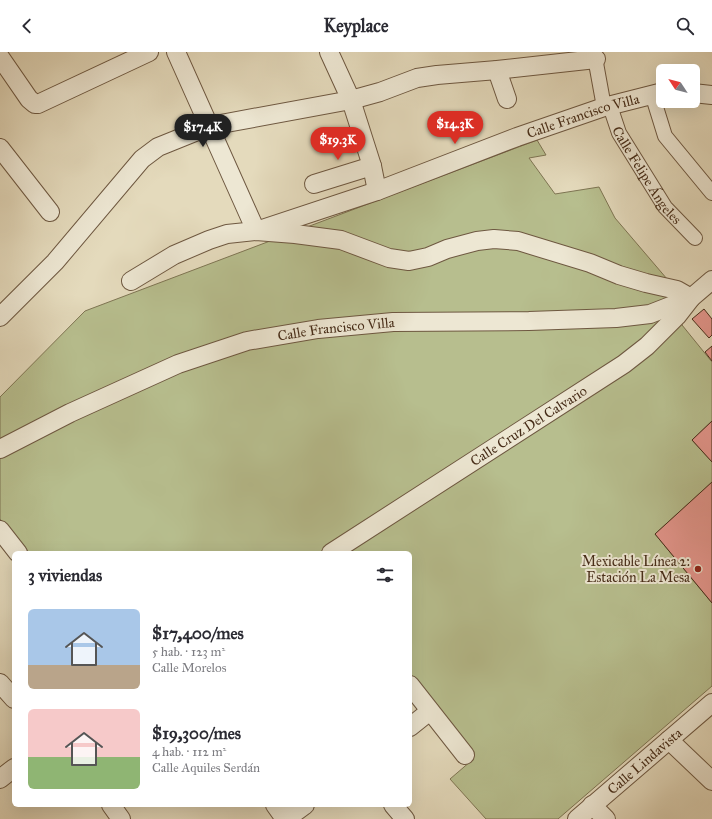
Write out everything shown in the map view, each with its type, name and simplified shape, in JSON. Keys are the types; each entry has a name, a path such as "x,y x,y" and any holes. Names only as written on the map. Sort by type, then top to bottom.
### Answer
{"street":[{"path":"0,57 29,99 35,104 42,103 148,52"},
{"path":"176,52 256,232"},
{"path":"329,52 351,100 372,166 377,191"},
{"path":"0,318 55,262 142,159 158,147 210,126 351,100 380,92 417,78 437,74 497,70 595,56"},
{"name":"Calle Felipe Ángeles","path":"595,56 607,107 619,133 665,207 695,238"},
{"path":"497,70 507,100"},
{"name":"Calle Francisco Villa","path":"256,232 377,191 517,136 607,107 656,93"},
{"path":"700,94 712,95"},
{"path":"660,108 665,136 712,193"},
{"path":"0,148 50,212"},
{"path":"314,184 372,166"},
{"path":"131,281 174,255 227,234 256,232 295,234 341,240 389,258 409,262 428,257 447,249 477,241 494,239 518,241 590,263 619,275 677,290 691,298"},
{"name":"Calle Cruz Del Calvario","path":"334,551 624,364 647,346 677,316 691,298 712,280"},
{"name":"Calle Francisco Villa","path":"0,449 70,413 178,364 247,340 318,329 393,322 529,321 616,318 650,314 691,298"},
{"path":"0,530 16,551"},
{"path":"0,683 12,697"},
{"path":"412,688 465,755"},
{"name":"Calle Lindavista","path":"577,819 712,703"},
{"path":"412,726 430,712"},
{"path":"669,740 712,782"},
{"path":"0,779 12,770"},
{"path":"592,805 606,819"},
{"path":"112,807 121,819"},
{"path":"277,807 286,819 302,807"},
{"path":"395,807 405,819"}],"green space":[{"path":"537,140 546,155 529,158 555,194 599,187 615,218 679,293 682,325 712,362 712,421 692,440 712,462 712,482 655,534 712,603 712,686 558,819 486,819 450,779 471,761 412,678 412,551 27,551 0,519 0,397 85,311"}],"building":[{"path":"704,309 712,319 712,335 709,338 692,319"},
{"path":"712,346 712,361 705,352"},
{"path":"712,421 712,462 692,440"},
{"name":"Mexicable Línea 2: Estación La Mesa","path":"712,482 712,603 655,534"}],"place":[{"name":"Mexicable Línea 2: Estación La Mesa","path":"698,569"}]}
